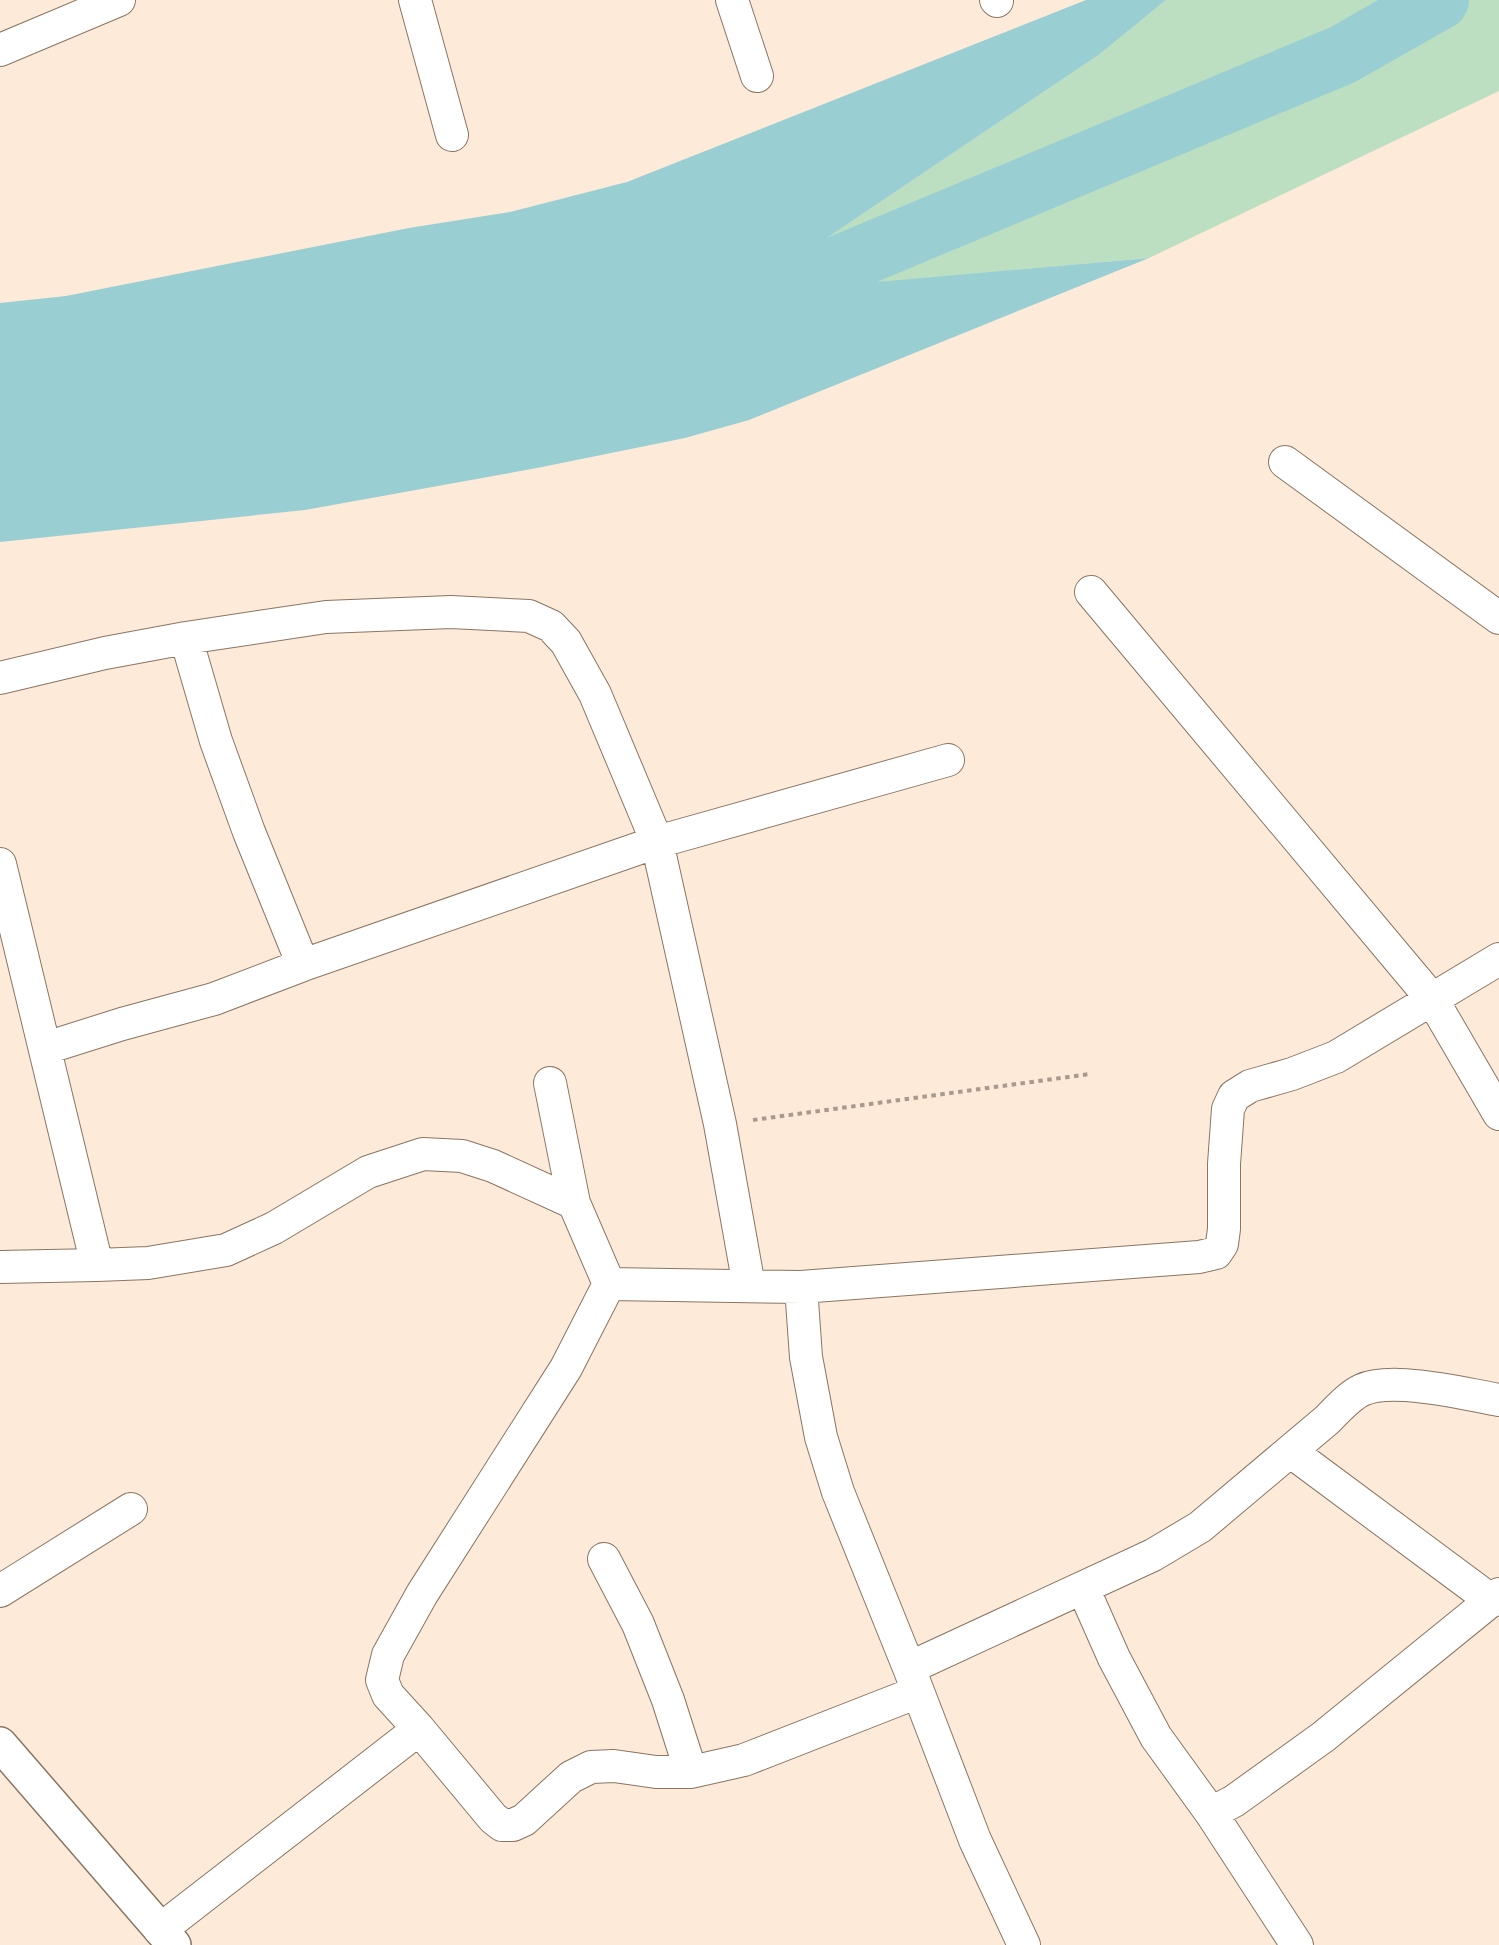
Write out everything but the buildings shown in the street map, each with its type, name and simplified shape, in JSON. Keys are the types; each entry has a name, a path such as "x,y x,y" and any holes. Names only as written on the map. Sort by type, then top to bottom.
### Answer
{"street":[{"path":"0,50 119,0"},
{"path":"415,0 452,135"},
{"path":"732,0 757,76"},
{"path":"1285,462 1499,618"},
{"path":"1091,592 1432,999 1499,1114"},
{"path":"0,678 105,653 326,617 451,612 529,616 551,627 566,642 595,694 657,842 720,1124 749,1286"},
{"path":"186,638 216,741 249,832 303,965"},
{"path":"46,1048 214,999 303,965 657,842 948,760"},
{"path":"0,864 97,1265"},
{"path":"609,1284 801,1287 1199,1257 1216,1253 1222,1244 1224,1230 1224,1164 1228,1109 1234,1096 1250,1086 1292,1074 1336,1057 1499,959"},
{"path":"550,1083 574,1203 609,1284"},
{"path":"0,1267 148,1263 226,1250 274,1228 368,1172 423,1154 462,1156 493,1166 574,1203"},
{"path":"609,1284 566,1368 423,1594 388,1655 382,1680 388,1695 493,1818 502,1825 513,1825 524,1820 571,1777 591,1767 614,1766 656,1772 691,1772 744,1761 914,1680 1083,1588 1153,1556 1200,1527 1345,1402 1362,1390 1376,1386 1404,1385 1499,1400"},
{"path":"801,1287 806,1357 821,1437 838,1492 914,1680 975,1840 1024,1945"},
{"path":"1211,1813 1234,1801 1323,1737 1495,1597 1290,1451"},
{"path":"0,1591 131,1509"},
{"path":"604,1559 638,1624 668,1700 691,1772"},
{"path":"1083,1588 1114,1658 1156,1737 1211,1813 1297,1945"},
{"path":"0,1744 167,1937 419,1729"}],"path":[{"path":"720,1124 1090,1074"}],"green space":[{"path":"1166,0 1499,0 1499,91 1149,258 775,292 827,238 1100,54"}],"water":[{"path":"1086,0 1166,0 1100,54 827,238 776,291 1149,258 749,420 685,438 537,468 305,510 0,542 0,303 66,296 409,228 510,212 627,182"}],"waterway":[{"path":"699,321 775,292 1342,55 1439,0"}]}
